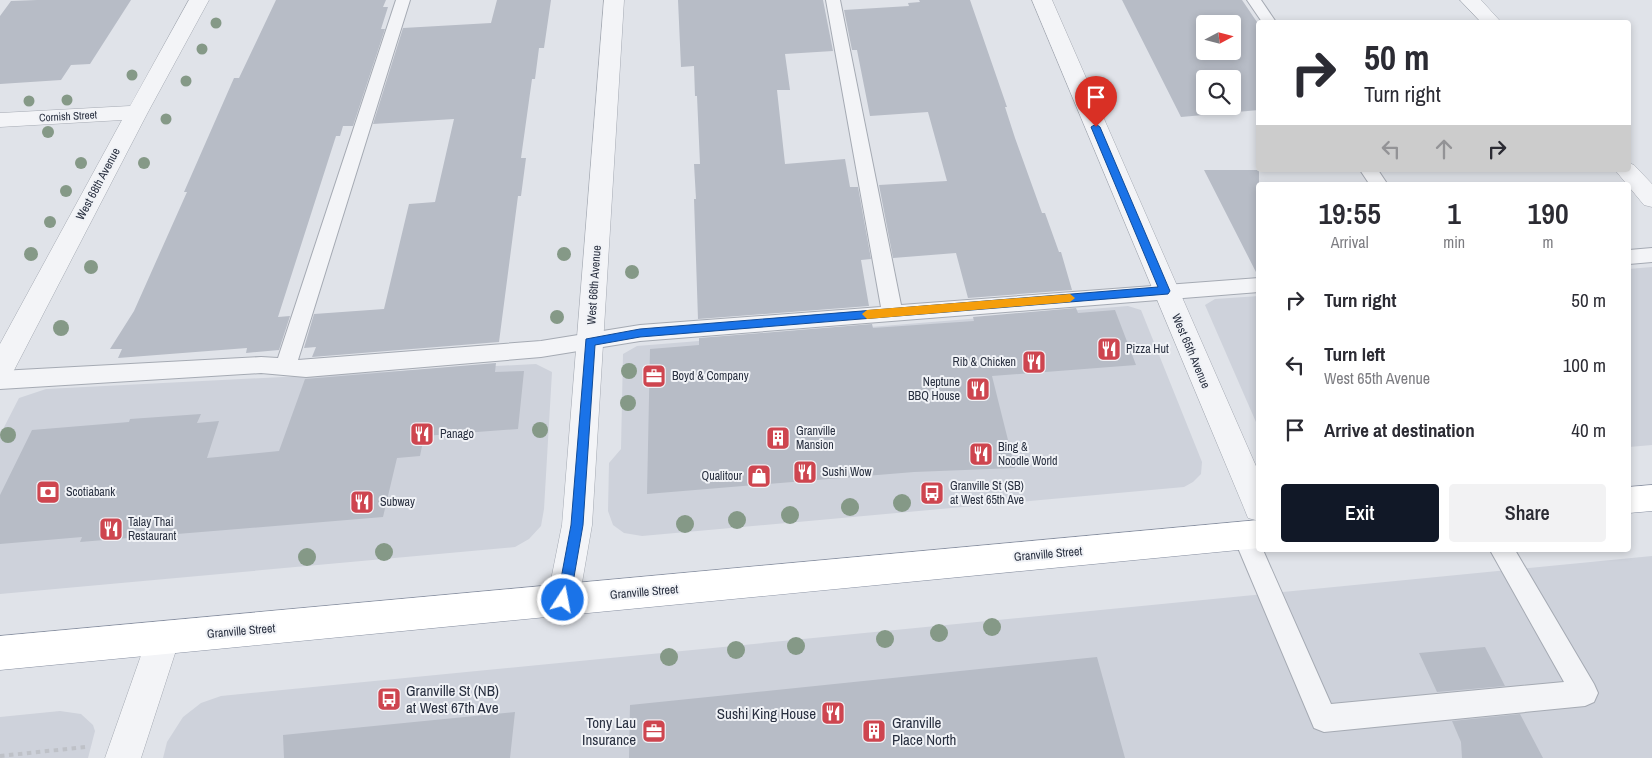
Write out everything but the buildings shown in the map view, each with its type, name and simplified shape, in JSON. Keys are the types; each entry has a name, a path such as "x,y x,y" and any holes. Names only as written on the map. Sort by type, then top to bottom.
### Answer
{"highway":[{"path":"1631,500 1652,498"},
{"name":"Granville Street","path":"0,653 1252,535"}],"street":[{"name":"West 68th Avenue","path":"0,370 137,112 199,0"},
{"name":"West 66th Avenue","path":"563,600 577,525 614,0"},
{"name":"West 65th Avenue","path":"1042,0 1256,501"},
{"path":"1470,0 1489,20"},
{"name":"Cornish Street","path":"0,120 137,112"},
{"path":"1628,172 1652,199"},
{"path":"123,758 162,638"}],"lane":[{"path":"285,368 403,0"},
{"path":"833,0 892,312"},
{"path":"1254,0 1268,20"},
{"path":"1631,257 1652,255"},
{"path":"0,380 261,365 306,369 532,350 640,333 1256,285"},
{"path":"1259,552 1324,718 1585,693 1503,552"}],"path":[{"path":"0,756 92,746"}],"shaded area":[{"path":"1652,267 1652,445 1631,447 1631,269"},
{"path":"1256,296 1256,422 1205,305 1215,299"},
{"path":"1128,306 1141,310 1202,462 1201,474 1184,487 642,536 624,533 613,525 608,511 609,463 621,449 623,354 637,346"},
{"path":"536,364 552,372 544,509 541,526 529,539 515,547 0,594 0,435 19,398 46,389"},
{"path":"1652,556 1652,758 163,758 167,742 183,717 201,703 221,696"},
{"path":"60,711 81,714 93,725 95,731 88,758 0,758 0,717"}],"slow traffic":[{"path":"867,314 1070,298"}],"place":[{"name":"Pizza Hut","path":"1109,349"},
{"name":"Rib & Chicken","path":"1034,362"},
{"name":"Boyd & Company","path":"654,376"},
{"name":"Neptune BBQ House","path":"978,389"},
{"name":"Panago","path":"422,434"},
{"name":"Granville Mansion","path":"778,438"},
{"name":"Bing & Noodle World","path":"981,454"},
{"name":"Sushi Wow","path":"805,472"},
{"name":"Qualitour","path":"759,476"},
{"name":"Scotiabank","path":"48,492"},
{"name":"Granville St (SB) at West 65th Ave","path":"932,493"},
{"name":"Subway","path":"362,502"},
{"name":"Talay Thai Restaurant","path":"111,529"},
{"name":"Granville St (NB) at West 67th Ave","path":"389,699"},
{"name":"Sushi King House","path":"833,713"},
{"name":"Tony Lau Insurance","path":"654,731"},
{"name":"Granville Place North","path":"874,731"}],"route":[{"path":"563,600 577,525 590,342 640,333 1165,291 1096,127"}]}
